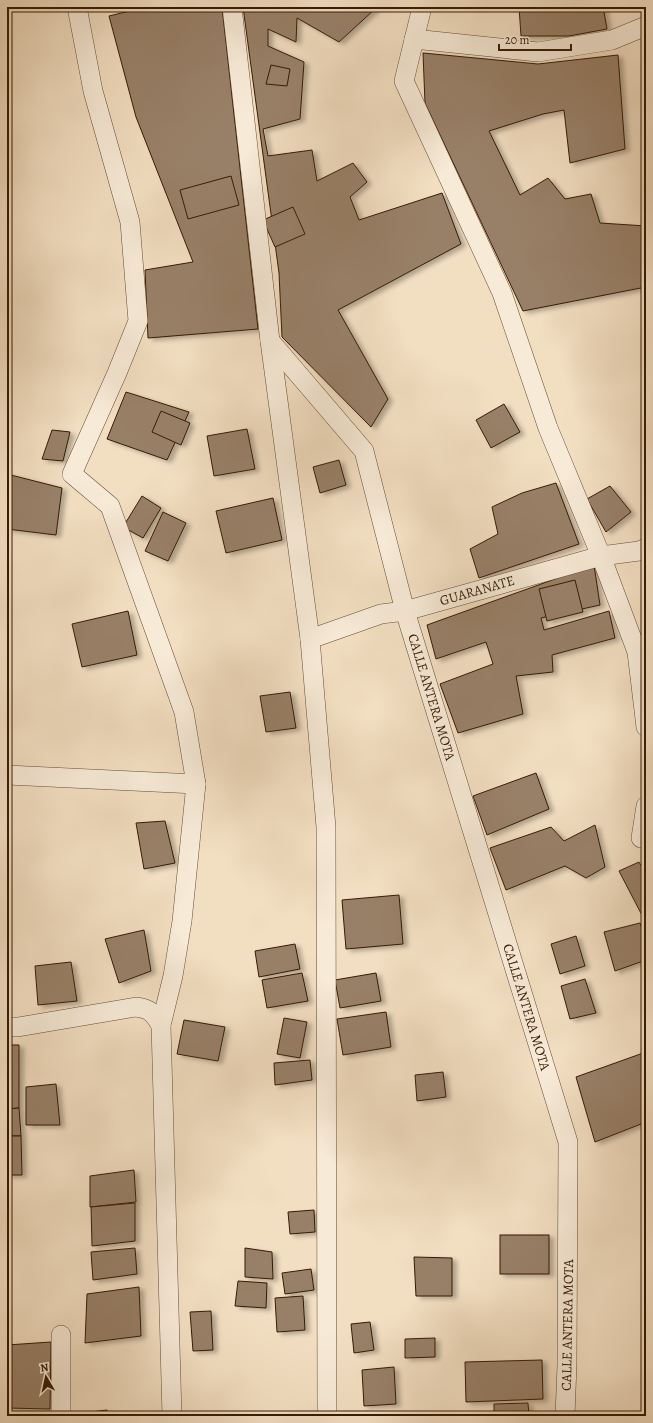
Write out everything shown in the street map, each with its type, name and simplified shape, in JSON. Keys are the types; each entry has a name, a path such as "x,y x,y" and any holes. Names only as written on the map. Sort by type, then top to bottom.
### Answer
{"street":[{"path":"78,7 93,91 130,222 138,320 117,373 72,474 110,506 184,712 196,784 182,921 173,976 162,1025 172,1416"},
{"path":"232,7 270,341 310,639 326,827 327,1416"},
{"path":"422,7 404,81 502,293 548,428 637,652 646,726"},
{"path":"414,39 538,52 612,40 646,26"},
{"name":"CALLE ANTERA MOTA","path":"270,341 364,451 405,611 568,1142 567,1365 565,1416"},
{"name":"GUARANATE","path":"310,639 381,614 405,611 600,556 639,551 646,548"},
{"path":"7,776 196,784"},
{"path":"641,838 646,806"},
{"path":"7,1027 18,1027 136,1007 147,1009 153,1013 162,1025"},
{"path":"61,1335 61,1416"}],"building":[{"path":"146,7 222,7 258,329 148,338 145,270 193,262 136,117 109,16"},
{"path":"243,7 373,7 375,9 339,42 297,18 296,42 268,29 268,46 304,62 300,119 263,129 268,156 312,150 317,181 353,163 367,182 350,197 359,220 442,193 461,244 338,310 388,399 371,427 282,337 279,273"},
{"path":"519,7 603,7 607,29 569,36 521,36"},
{"path":"423,53 538,64 618,55 625,149 570,163 564,110 543,114 489,131 520,195 548,178 565,199 591,194 600,223 646,226 646,287 523,311 425,103"},
{"path":"271,65 290,69 287,86 266,84"},
{"path":"231,176 239,205 188,219 180,190"},
{"path":"293,207 305,234 275,247 263,220"},
{"path":"126,392 189,412 167,460 107,439"},
{"path":"504,404 520,432 491,448 476,420"},
{"path":"161,411 190,423 181,445 152,432"},
{"path":"247,429 255,469 214,476 207,436"},
{"path":"52,430 70,432 63,461 42,459"},
{"path":"339,460 346,485 320,493 313,467"},
{"path":"7,474 62,488 56,535 7,529"},
{"path":"556,483 579,544 479,578 470,549 498,534 492,507 522,493"},
{"path":"610,486 631,512 606,532 587,499"},
{"path":"142,496 161,508 143,538 123,527"},
{"path":"273,498 282,540 226,553 216,511"},
{"path":"163,512 186,523 168,561 145,551"},
{"path":"594,565 600,605 541,618 544,630 609,611 615,638 552,655 553,672 516,676 523,714 458,733 440,684 493,664 486,642 436,659 427,625"},
{"path":"575,580 583,612 547,621 539,589"},
{"path":"128,611 137,655 82,667 72,624"},
{"path":"290,692 296,728 266,732 260,696"},
{"path":"536,773 549,809 487,835 473,796"},
{"path":"165,821 175,863 144,869 136,823"},
{"path":"595,825 605,867 586,878 565,866 506,890 490,848 551,827 564,841"},
{"path":"639,862 646,875 645,921 619,871"},
{"path":"399,895 403,944 346,949 342,900"},
{"path":"640,923 646,940 646,960 615,971 604,932"},
{"path":"144,930 151,971 119,983 105,939"},
{"path":"576,936 585,966 560,974 551,944"},
{"path":"295,944 300,969 259,977 255,951"},
{"path":"71,962 77,1001 38,1005 35,966"},
{"path":"302,973 308,1001 267,1008 262,980"},
{"path":"376,973 381,1001 340,1008 335,980"},
{"path":"585,979 596,1013 570,1019 561,986"},
{"path":"386,1012 391,1047 343,1055 337,1019"},
{"path":"284,1018 307,1022 300,1058 277,1054"},
{"path":"184,1020 225,1027 218,1061 177,1054"},
{"path":"7,1045 19,1045 19,1108 7,1109"},
{"path":"646,1052 646,1122 595,1142 576,1077"},
{"path":"310,1060 312,1080 275,1085 274,1063"},
{"path":"443,1072 446,1097 417,1101 415,1075"},
{"path":"56,1084 60,1125 26,1125 26,1087"},
{"path":"19,1108 21,1136 7,1136 7,1109"},
{"path":"7,1136 21,1136 22,1175 7,1175"},
{"path":"134,1170 136,1202 90,1207 90,1176"},
{"path":"135,1203 135,1241 92,1246 91,1207"},
{"path":"314,1210 315,1232 290,1234 288,1212"},
{"path":"500,1235 549,1235 549,1274 500,1274"},
{"path":"135,1248 137,1274 93,1280 91,1252"},
{"path":"245,1248 272,1252 273,1279 245,1277"},
{"path":"414,1257 452,1258 452,1296 416,1296"},
{"path":"311,1269 314,1290 285,1294 282,1273"},
{"path":"238,1281 267,1283 266,1308 235,1306"},
{"path":"139,1287 141,1336 85,1343 87,1294"},
{"path":"303,1296 305,1330 277,1332 275,1298"},
{"path":"211,1311 213,1350 193,1351 190,1312"},
{"path":"370,1322 374,1350 354,1353 351,1324"},
{"path":"435,1338 435,1357 405,1358 405,1339"},
{"path":"51,1342 50,1409 7,1408 7,1345"},
{"path":"542,1360 543,1399 466,1402 465,1362"},
{"path":"394,1367 396,1404 364,1406 362,1370"},
{"path":"528,1403 529,1416 494,1416 494,1404"},
{"path":"107,1410 107,1416 74,1416 74,1414"}]}
